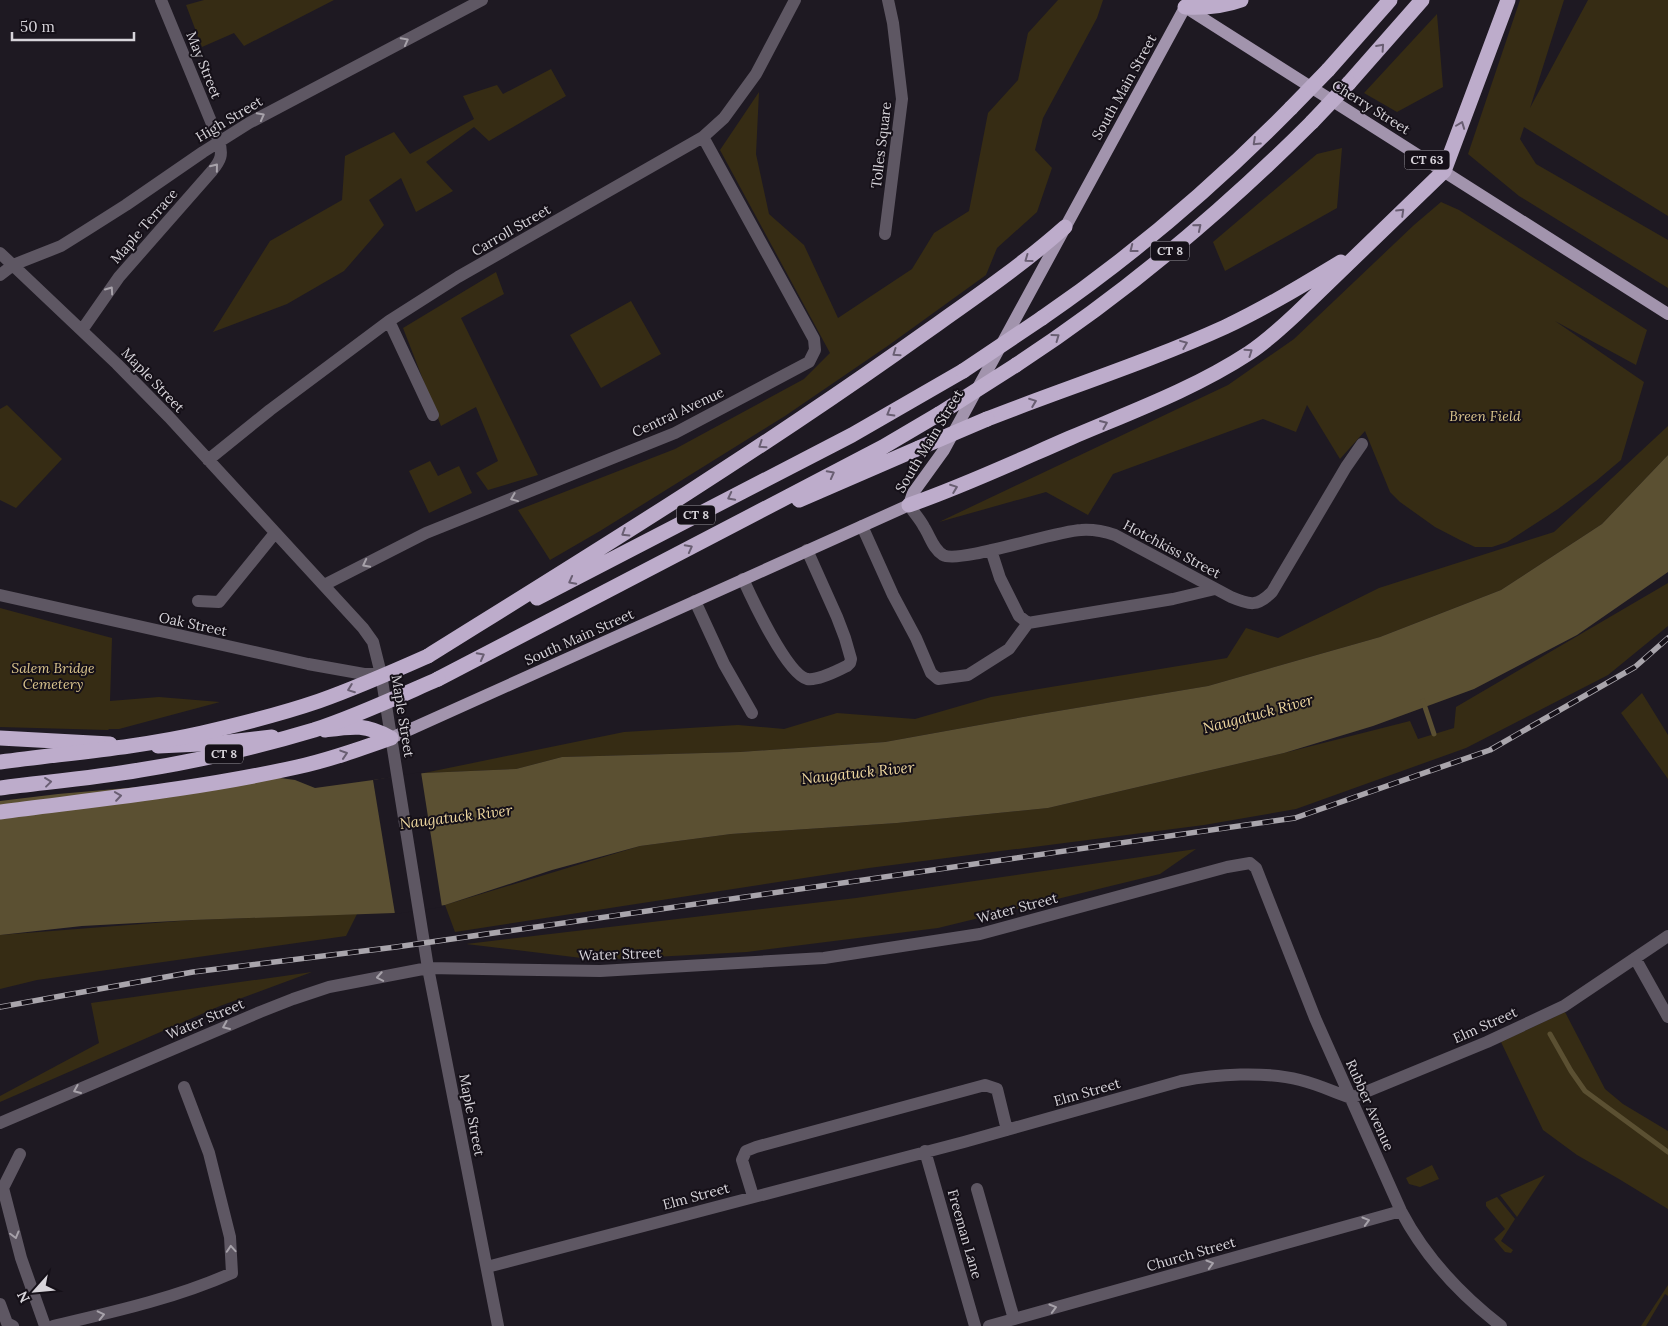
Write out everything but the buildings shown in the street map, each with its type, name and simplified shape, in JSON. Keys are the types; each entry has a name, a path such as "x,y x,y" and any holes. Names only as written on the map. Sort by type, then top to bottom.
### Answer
{"highway":[{"path":"1187,3 1207,8 1223,6 1241,0"},
{"name":"CT 8","path":"0,762 144,743 201,733 318,702 375,680 428,656 852,435 962,371 1042,318 1099,276 1166,222 1232,165 1290,108 1328,70 1390,0"},
{"name":"CT 8","path":"0,788 139,770 198,760 316,729 372,708 438,679 883,447 1016,365 1083,318 1177,245 1256,176 1312,122 1422,0"},
{"path":"909,505 962,485 1197,382 1228,366 1275,333 1444,171 1508,0"},
{"path":"428,656 723,471 845,389 1005,276 1065,228"},
{"path":"725,529 833,487 987,419 1155,356 1225,326 1297,289 1365,246"},
{"path":"0,738 176,746 221,744 357,726 376,730 391,738"},
{"path":"0,812 204,785 297,767 345,754 391,738"}],"main road":[{"name":"Cherry Street","path":"1187,3 1444,171 1668,314"},
{"name":"South Main Street","path":"391,738 909,505 913,493 944,450 1187,3"}],"street":[{"name":"May Street","path":"161,0 219,141"},
{"name":"High Street","path":"0,275 13,265 60,246 86,231 219,141 249,123 482,0"},
{"name":"Carroll Street","path":"208,460 270,410 389,321 458,277 702,137 724,118 756,74 795,0"},
{"name":"Tolles Square","path":"885,234 902,99 893,23 888,0"},
{"name":"Central Avenue","path":"324,585 426,533 675,432 810,362 815,350 814,339 702,137"},
{"name":"Maple Terrace","path":"82,330 119,277 221,160 222,155 219,141"},
{"name":"Maple Street","path":"0,253 82,330 169,417 324,585 373,642 381,674 428,968 498,1326"},
{"path":"389,321 434,415"},
{"name":"Hotchkiss Street","path":"909,505 925,528 931,542 943,555 954,558 1060,533 1097,529 1115,535 1215,589 1244,602 1254,604 1272,592 1346,467 1362,444"},
{"path":"862,526 931,673 938,680 968,675 1009,649 1028,623 1173,599 1215,589"},
{"path":"198,601 219,602 275,533"},
{"path":"743,579 766,628 798,674 804,678 817,678 847,666 851,659 845,638 807,550"},
{"path":"991,550 1000,578 1019,616 1028,623"},
{"name":"Oak Street","path":"0,595 308,664 364,674 381,674"},
{"path":"695,601 724,664 752,713"},
{"name":"Water Street","path":"0,1123 293,999 329,987 428,968 600,971 824,958 980,934 1227,866 1250,863 1256,868"},
{"name":"Rubber Avenue","path":"1256,868 1316,1018 1401,1211 1419,1242 1457,1287 1501,1326"},
{"name":"Elm Street","path":"487,1267 1008,1130 1181,1081 1206,1076 1233,1075 1287,1078 1308,1082 1351,1098 1487,1042 1564,1006 1668,936"},
{"path":"1635,958 1668,1017"},
{"path":"753,1196 742,1160 746,1152 756,1147 985,1085 997,1090 1008,1130"},
{"path":"53,1326 111,1312 199,1286 232,1273 230,1237 209,1153 184,1087"},
{"name":"Freeman Lane","path":"925,1151 975,1326"},
{"path":"20,1154 1,1188 21,1258 45,1326"},
{"path":"977,1189 1022,1320"},
{"name":"Church Street","path":"989,1326 1022,1320 1401,1211"},
{"path":"0,1304 7,1323 13,1326"}],"green space":[{"path":"204,0 334,0 244,46 234,33 202,47 186,5"},
{"path":"1058,0 1103,0 1097,18 1043,118 1035,150 1052,168 1037,212 997,248 986,275 889,345 785,416 550,560 518,510 675,449 804,379 830,353 720,150 759,92 756,154 769,214 804,245 838,318 912,269 934,233 969,211 988,113 1018,80 1028,33"},
{"path":"1520,0 1564,0 1530,108 1588,0 1668,0 1668,216 1524,127 1520,139 1536,164 1668,240 1668,288 1519,196 1468,154"},
{"path":"1437,14 1443,87 1397,112 1364,93"},
{"path":"551,69 566,96 489,141 474,127 426,162 453,191 416,212 401,178 369,200 384,225 344,271 287,304 213,332 270,241 342,200 345,156 394,132 410,154 474,119 463,96 497,85 503,94"},
{"path":"1342,148 1337,208 1225,271 1213,242 1317,154"},
{"name":"Breen Field","path":"1441,202 1459,210 1647,330 1636,365 1555,321 1644,382 1621,460 1558,509 1507,542 1492,547 1475,547 1435,527 1400,502 1390,492 1365,431 1340,459 1307,405 1296,432 1263,419 1113,474 1088,515 1046,492 939,522 1228,385 1294,339 1414,225"},
{"path":"496,272 504,294 461,318 538,475 488,490 476,473 498,461 476,407 441,426 403,328"},
{"path":"631,301 661,354 601,388 570,335"},
{"path":"7,405 62,459 16,508 0,500 0,409"},
{"path":"1668,426 1668,455 1602,524 1501,590 1380,637 1208,686 885,742 740,752 562,757 516,769 424,773 624,732 738,725 784,729 837,713 915,719 991,697 1227,658 1246,628 1278,638 1379,588 1554,532"},
{"path":"430,461 438,476 459,466 472,493 429,513 409,471"},
{"path":"1668,583 1668,626 1608,675 1466,748 1296,809 1204,825 869,868 455,932 445,905 640,846 731,834 897,823 1048,808 1284,753 1410,721 1418,739 1454,728 1456,707"},
{"name":"Salem Bridge Cemetery","path":"0,608 112,638 110,701 159,697 220,702 119,729 0,727"},
{"path":"1642,693 1668,735 1668,779 1621,713"},
{"path":"1196,849 1160,874 938,928 747,952 598,960 466,944 856,898"},
{"path":"357,914 346,936 37,980 0,989 0,935 193,920"},
{"path":"312,972 220,1006 0,1102 0,1096 99,1043 91,1003"},
{"path":"1565,1012 1605,1089 1623,1104 1668,1131 1668,1209 1577,1155 1543,1130 1501,1042"},
{"path":"1432,1165 1439,1179 1420,1187 1409,1184 1406,1178"},
{"path":"1545,1175 1517,1217 1500,1195"},
{"path":"1497,1197 1515,1219 1501,1241 1513,1250 1511,1253 1505,1252 1494,1239 1505,1229 1486,1206 1486,1202"},
{"path":"1668,1285 1668,1296 1665,1294 1646,1326 1641,1326"}],"water":[{"name":"Naugatuck River","path":"1668,455 1668,572 1577,635 1474,689 1373,726 1284,753 1048,808 897,823 731,834 640,846 552,870 445,905 394,913 82,926 0,935 0,801 58,794 266,776 295,780 315,788 424,773 516,769 562,757 740,752 885,742 1208,686 1380,637 1501,590 1602,524"}],"pier":[{"path":"421,772 442,907 395,914 373,780"}],"waterway":[{"path":"1423,701 1434,734"},
{"path":"1550,1034 1585,1091 1668,1152"}],"railway":[{"path":"0,1007 193,972 396,947 1295,818 1490,750 1635,667 1668,638"}]}
